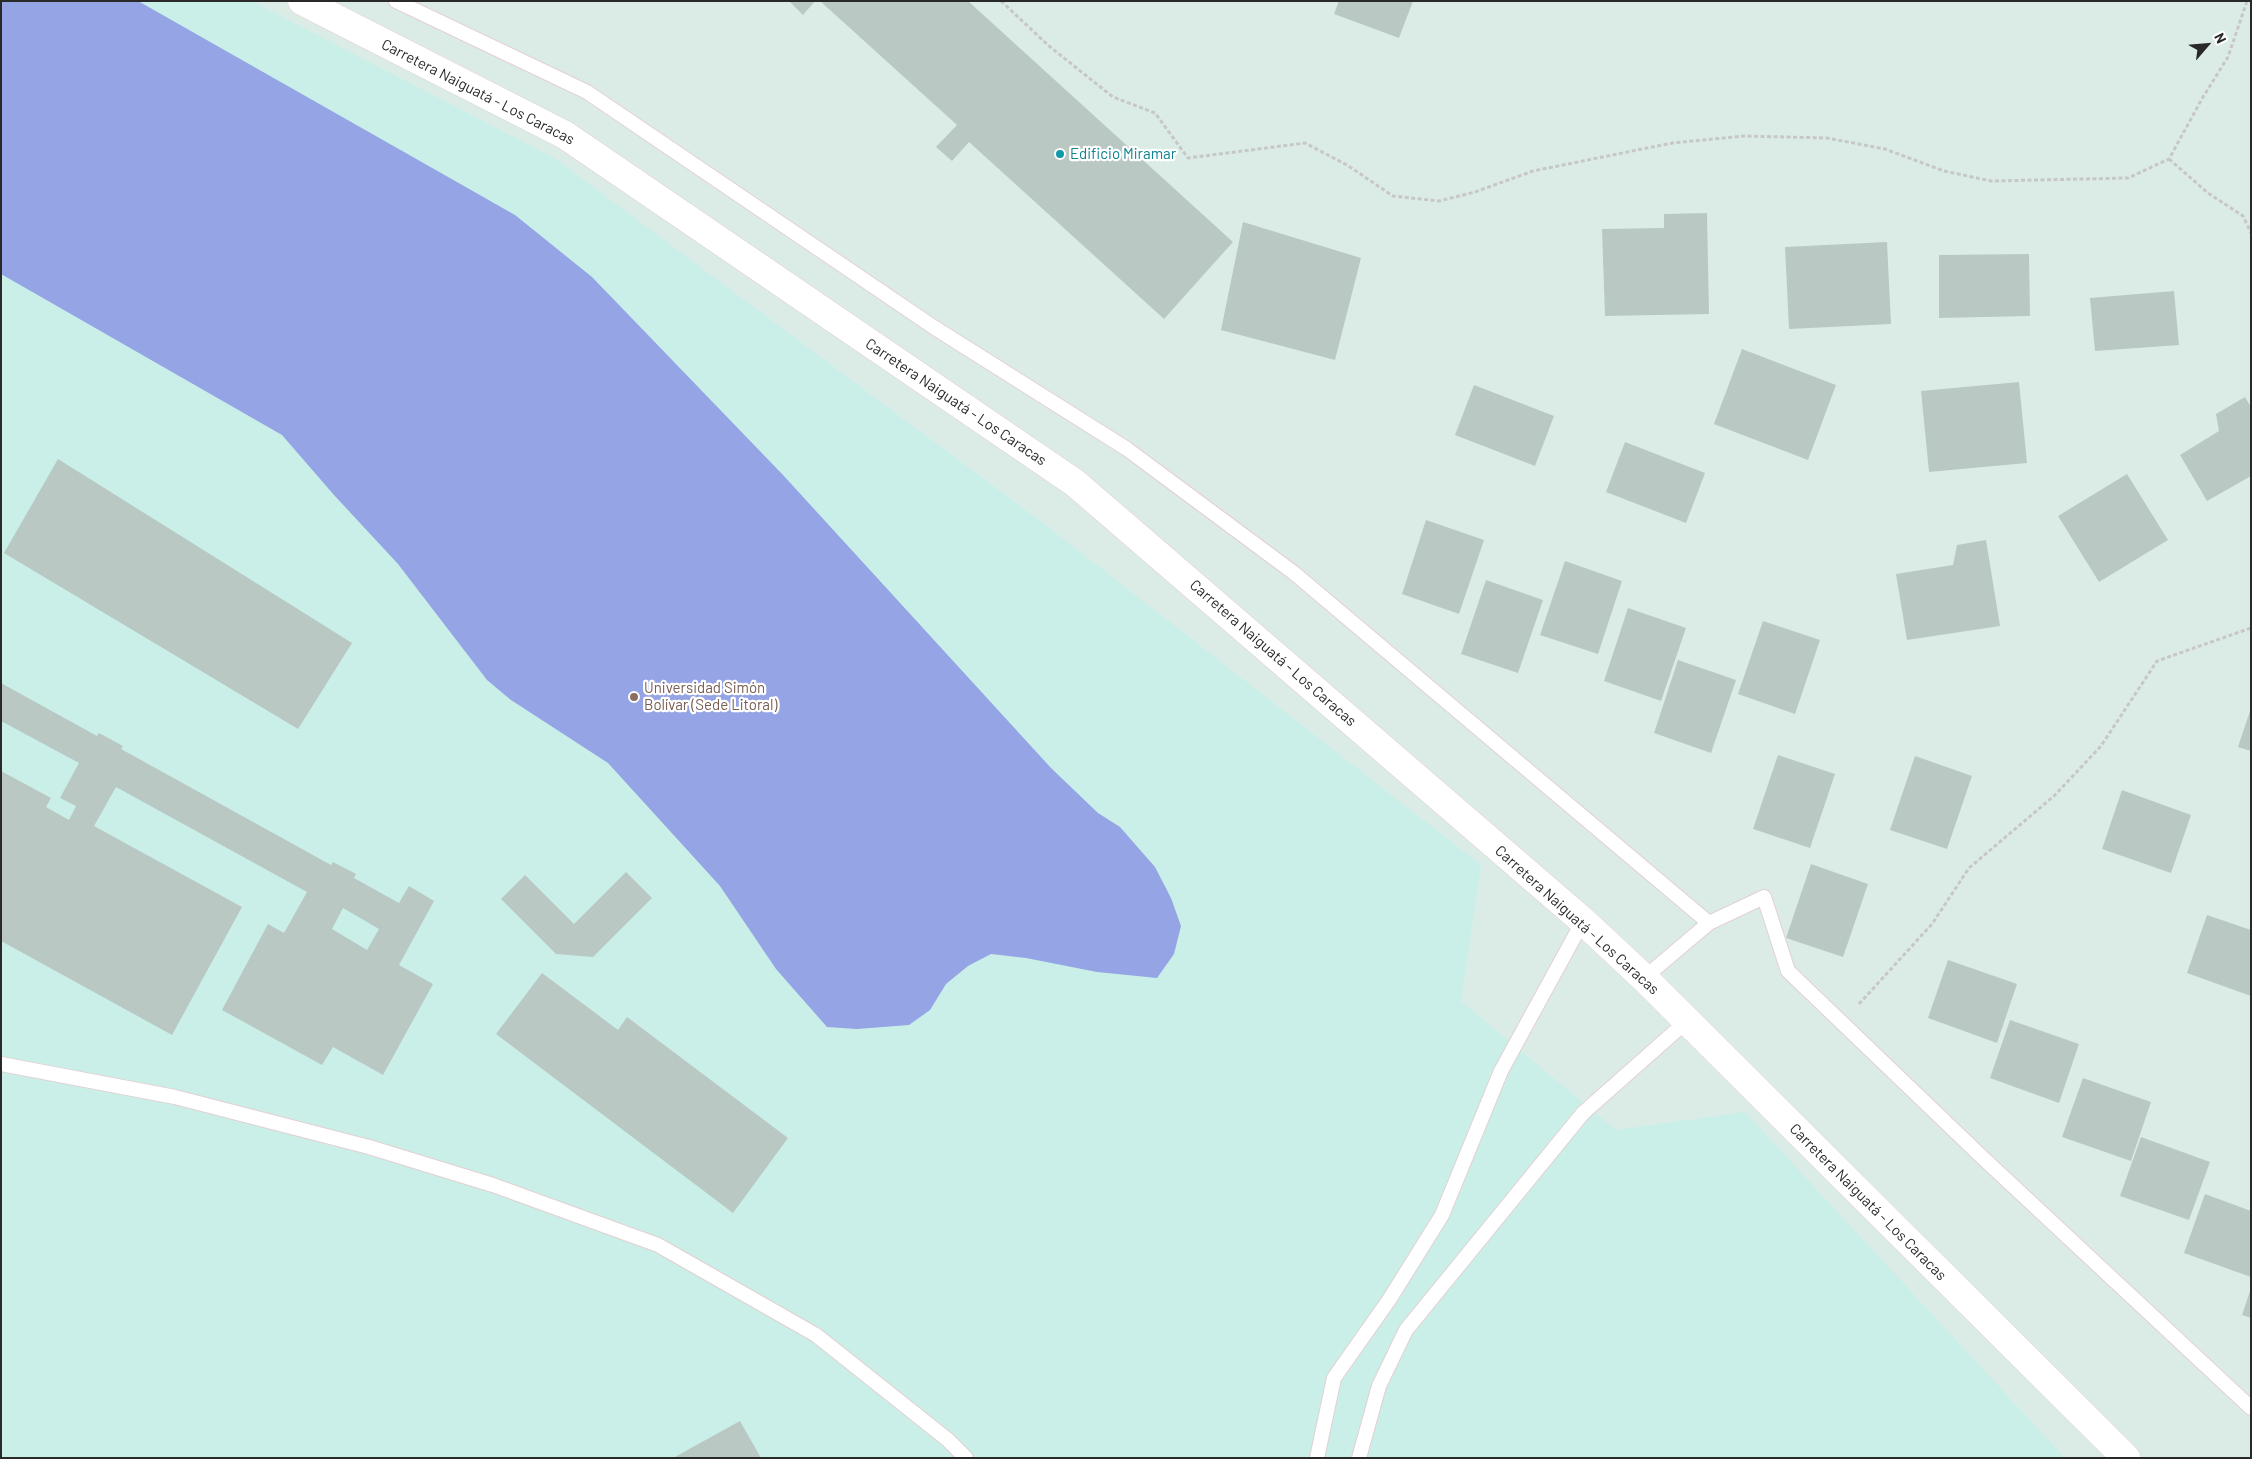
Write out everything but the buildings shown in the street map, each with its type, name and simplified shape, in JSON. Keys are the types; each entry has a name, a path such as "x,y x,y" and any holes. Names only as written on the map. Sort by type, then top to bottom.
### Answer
{"main road":[{"name":"Carretera Naiguatá - Los Caracas","path":"302,1 565,135 1075,483 1583,921 1644,978 2126,1458"}],"lane":[{"path":"396,1 587,92 935,328 1127,449 1294,573 1709,923"},
{"path":"1644,978 1709,923 1764,897 1788,971 1983,1158 2251,1408"},
{"path":"1317,1458 1334,1378 1389,1300 1442,1214 1502,1071 1583,921"},
{"path":"1359,1458 1379,1386 1406,1330 1583,1113 1687,1021"},
{"path":"1,1064 175,1098 369,1147 493,1185 658,1245 816,1335 948,1440 966,1458"}],"path":[{"path":"1001,1 1049,46 1112,97 1155,112 1188,158 1305,144 1347,165 1393,196 1439,201 1475,192 1533,171 1672,143 1744,136 1827,138 1885,149 1944,171 1991,181 2128,178 2169,159 2203,96 2228,57 2247,1"},
{"path":"2169,159 2208,193 2242,216 2251,233"},
{"path":"1842,1023 1932,924 1969,868 2054,796 2101,746 2157,661 2251,628"}],"shaded area":[{"name":"Universidad Simón Bolívar (Sede Litoral)","path":"1,1 252,1 556,159 1052,530 1481,865 1461,1001 1616,1130 1745,1112 2065,1458 1,1458"},
{"path":"1,1 138,1 515,215 592,277 783,475 1051,768 1098,813 1120,827 1155,867 1171,898 1181,926 1174,954 1157,978 1097,972 1026,958 991,954 968,966 946,984 930,1010 909,1025 857,1029 827,1027 776,969 720,886 608,763 511,700 487,680 398,564 282,435 1,274"}],"place":[{"name":"Edificio Miramar","path":"1060,154"},
{"name":"Universidad Simón Bolívar (Sede Litoral)","path":"634,697"}]}
